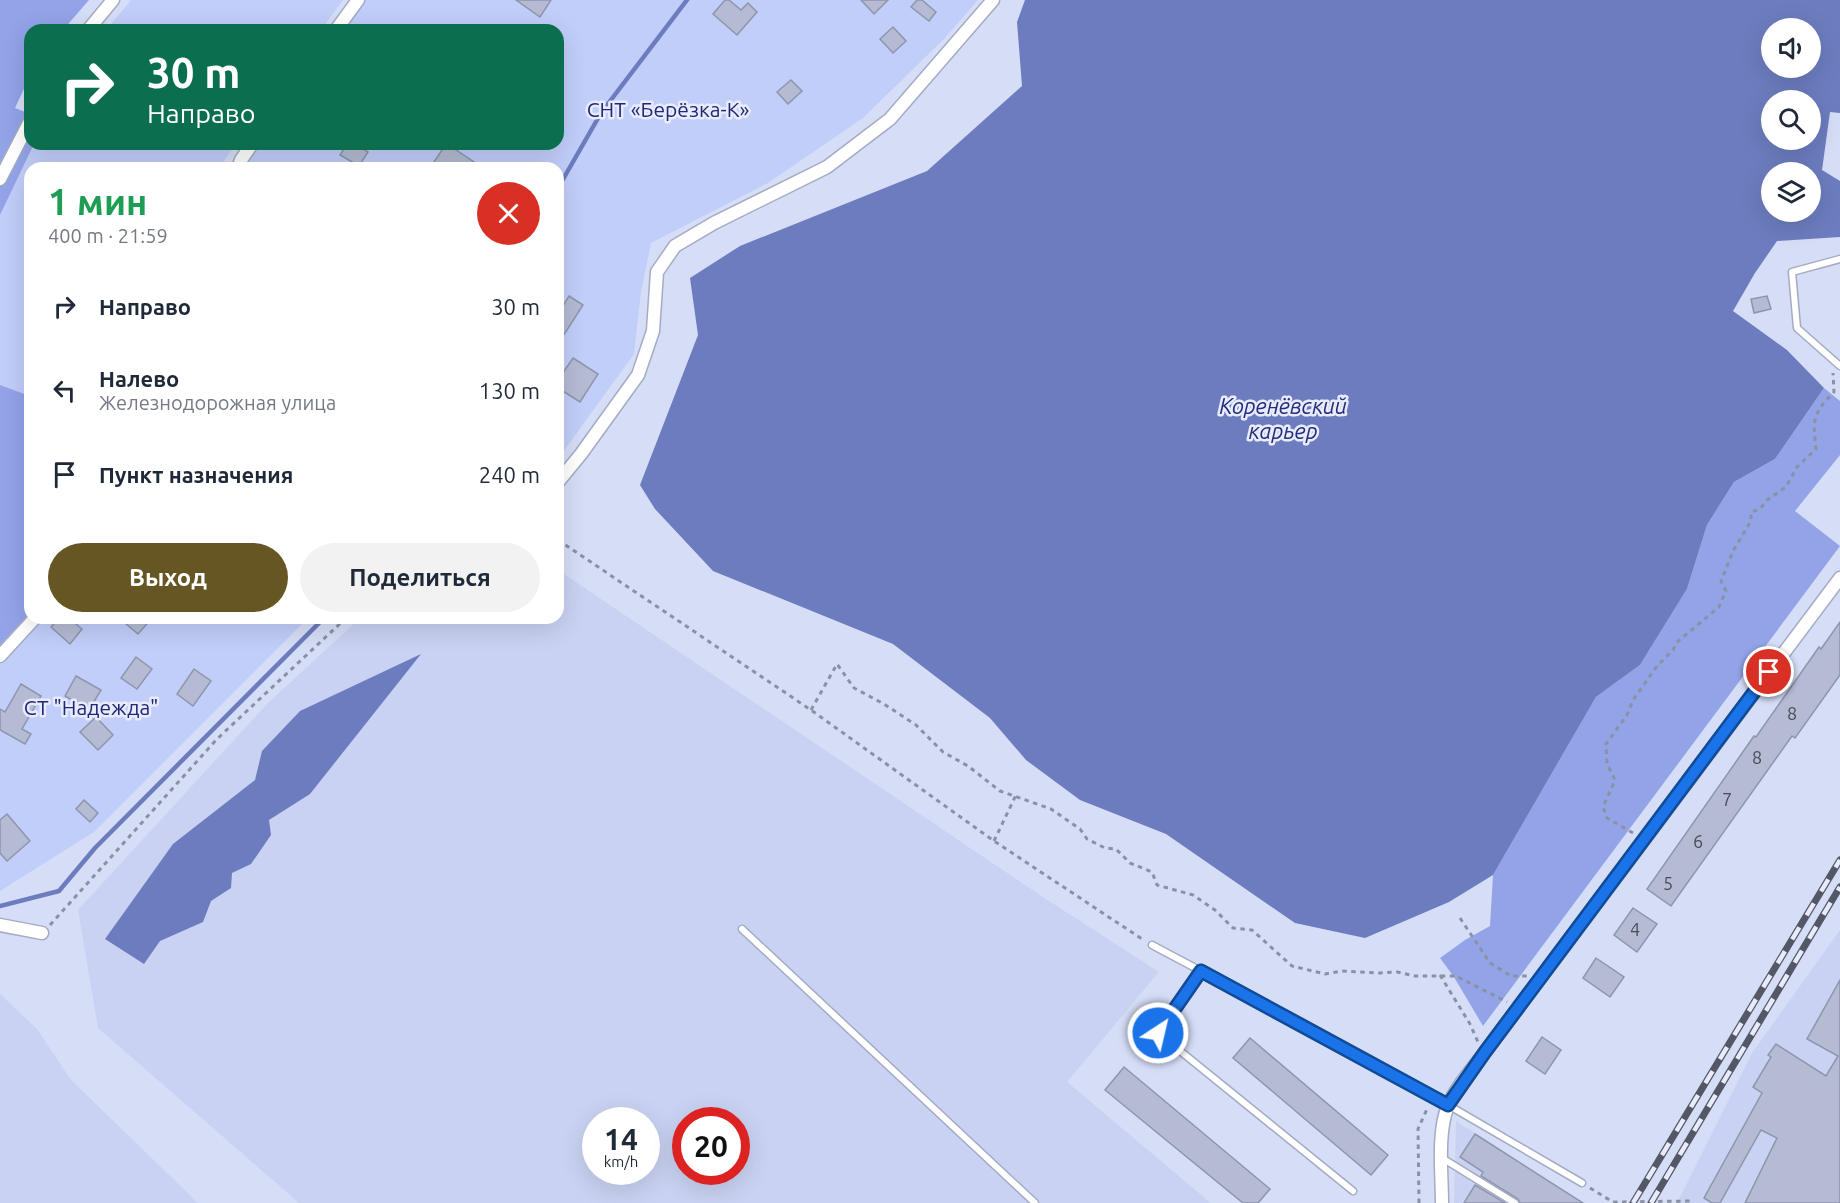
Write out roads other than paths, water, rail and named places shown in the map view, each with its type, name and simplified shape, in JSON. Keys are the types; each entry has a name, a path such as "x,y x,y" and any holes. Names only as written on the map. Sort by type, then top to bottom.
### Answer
{"street":[{"path":"93,24 113,0"},
{"path":"340,24 358,0"},
{"path":"564,475 638,375 653,331 657,272 675,246 714,223 827,166 890,119 993,0"},
{"path":"0,179 24,133"},
{"path":"1442,1203 1444,1120 1448,1105 1840,578"},
{"path":"0,656 29,624"},
{"path":"0,925 42,933"},
{"path":"1201,971 1448,1105"}],"lane":[{"path":"1840,259 1792,272 1797,328 1840,366"},
{"path":"742,929 1035,1203"},
{"path":"1152,945 1201,971 1158,1033 1353,1191"},
{"path":"1448,1105 1582,1183"},
{"path":"1442,1158 1515,1203"}],"water":[{"name":"Коренёвский карьер","path":"1025,0 1840,0 1840,113 1830,112 1822,170 1840,181 1840,237 1777,241 1733,311 1787,350 1824,388 1775,459 1734,482 1707,525 1687,589 1640,665 1596,697 1493,875 1449,902 1365,938 1295,923 1166,834 1080,800 1026,760 990,718 893,644 713,571 655,509 640,485 698,335 690,278 740,246 927,171 1022,86 1017,22"},
{"path":"421,654 310,794 269,820 271,835 251,864 232,873 231,888 211,901 203,922 160,941 144,964 105,939 173,844 255,780 262,751 300,711"}],"waterway":[{"path":"564,178 601,113 687,0"},
{"path":"0,906 59,891 95,848 318,624"}],"railway":[{"path":"1633,1203 1840,860"},
{"path":"1651,1203 1840,887"}],"park label":[{"name":"СНТ «Берёзка-К»","path":"668,110"},
{"name":"СТ \"Надежда\"","path":"91,708"}]}
